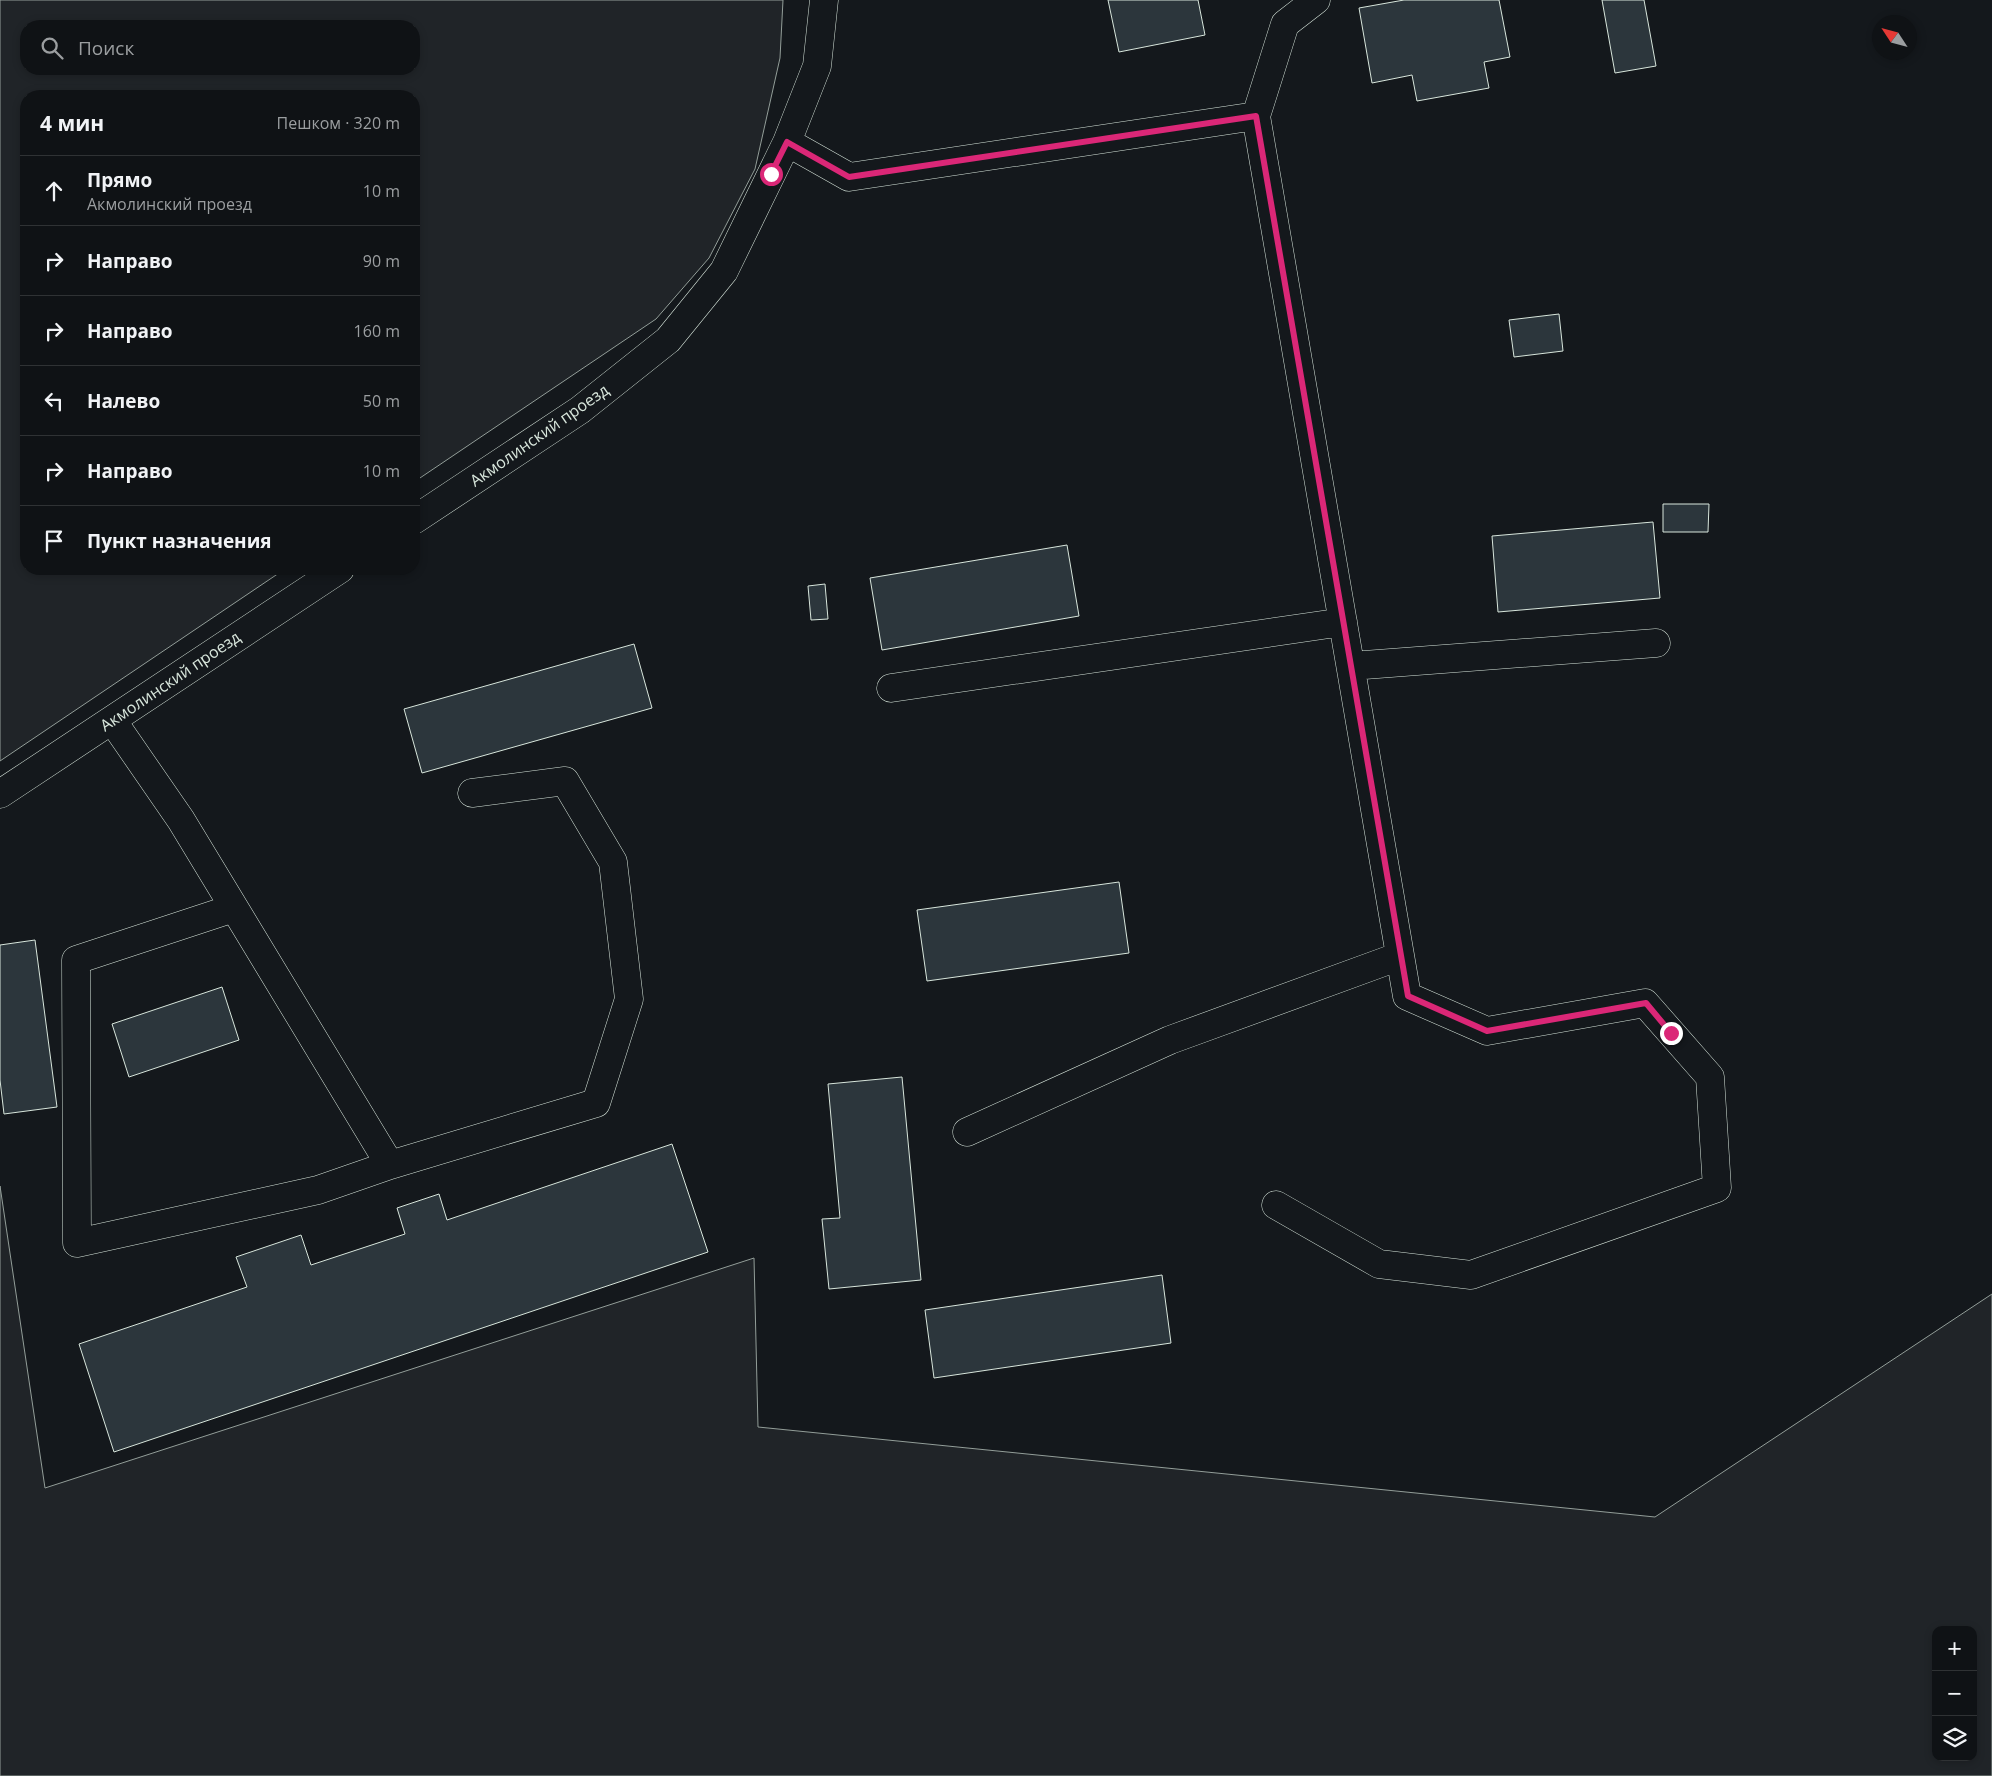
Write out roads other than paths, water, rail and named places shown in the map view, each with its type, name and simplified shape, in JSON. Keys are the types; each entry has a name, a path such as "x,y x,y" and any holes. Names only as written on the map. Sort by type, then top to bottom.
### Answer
{"street":[{"name":"Акмолинский проезд","path":"420,516 580,410 668,340 724,271 787,142 817,66 824,0"},
{"path":"1276,1205 1379,1264 1471,1275 1717,1188 1710,1077 1646,1003 1487,1031 1408,996 1256,116 1285,24 1316,0"},
{"path":"787,142 849,177 1256,116"},
{"name":"Акмолинский проезд","path":"0,794 331,575"},
{"path":"891,688 1343,622"},
{"path":"1351,666 1656,643"},
{"path":"112,720 181,820 390,1164"},
{"path":"234,908 76,960 77,1243 318,1190 390,1164 596,1104 629,999 613,862 565,781 472,793"},
{"path":"968,1132 1170,1040 1400,956"}]}
